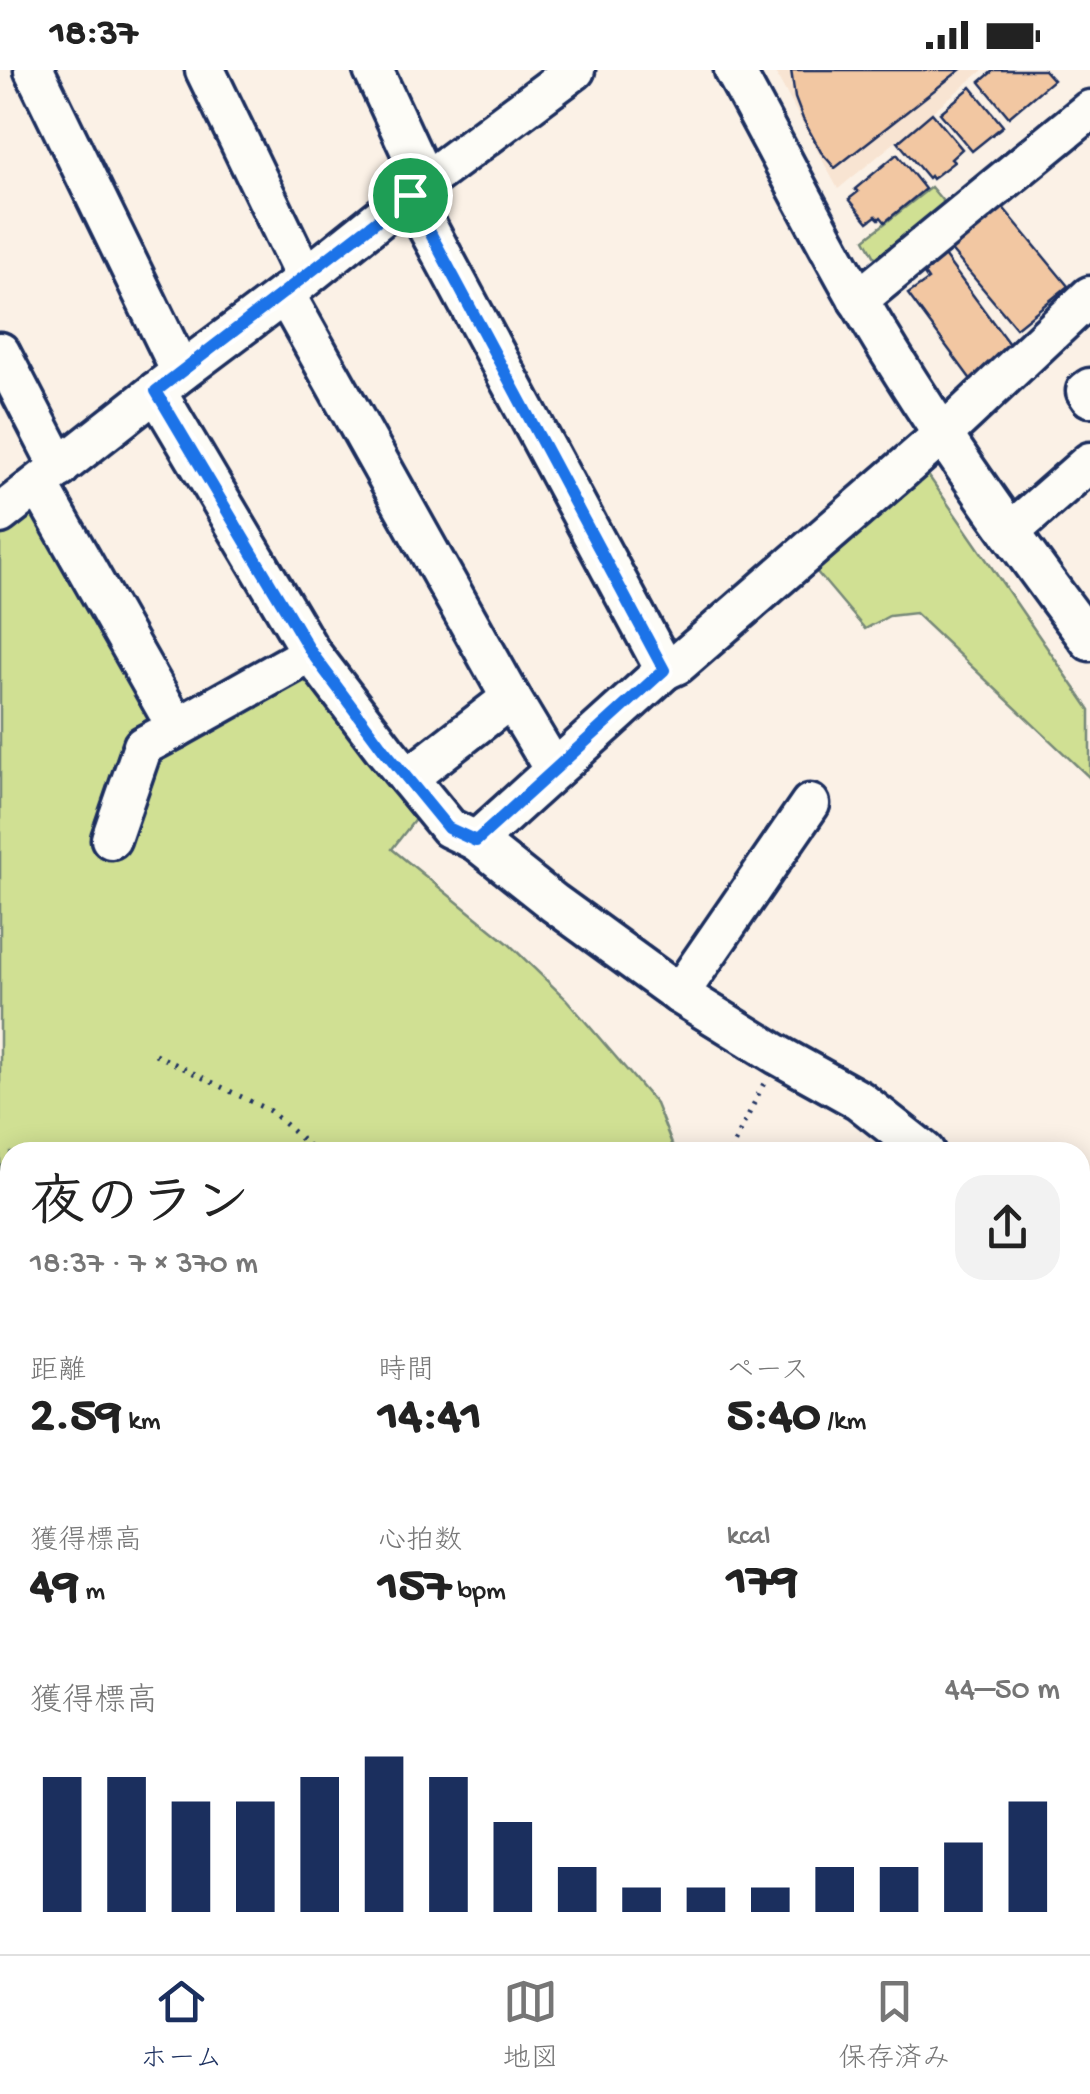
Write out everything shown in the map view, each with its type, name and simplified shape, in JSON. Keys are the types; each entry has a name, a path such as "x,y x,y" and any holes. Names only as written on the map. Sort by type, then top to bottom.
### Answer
{"street":[{"path":"34,70 169,381 311,652 448,828 476,841 679,994 859,1100 912,1142"},
{"path":"205,70 295,286 511,698 553,768"},
{"path":"373,70 417,189 664,670"},
{"path":"734,70 858,300 942,435 1090,640"},
{"path":"0,514 295,286 555,77"},
{"path":"858,300 1090,110"},
{"path":"476,841 664,670 678,664 942,435 1090,296"},
{"path":"0,352 49,476 177,728"},
{"path":"1090,388 1086,391 1090,397"},
{"path":"1010,532 1090,462"},
{"path":"111,839 143,746 311,652"},
{"path":"408,778 511,698"},
{"path":"679,994 810,804"}],"path":[{"path":"155,1054 270,1110 305,1142"},
{"path":"735,1142 778,1054"}],"shaded area":[{"path":"774,70 983,70 838,189"}],"green space":[{"path":"931,187 952,212 882,270 865,239"},
{"path":"919,462 1090,710 1090,778 915,613 889,616 865,629 805,558"},
{"path":"28,510 43,513 160,712 152,754 307,678 420,813 392,849 509,944 566,999 656,1104 671,1142 0,1142 0,531"}],"building":[{"path":"791,70 960,70 835,168 803,119"},
{"path":"994,70 1044,70 1053,80 1009,117 980,82"},
{"path":"971,87 1003,126 972,151 940,113"},
{"path":"932,113 962,149 951,159 954,162 932,179 898,142"},
{"path":"897,154 925,189 885,222 876,216 868,222 849,199 858,192 855,189"},
{"path":"1001,205 1068,286 1016,328 949,248"},
{"path":"942,253 1014,351 972,381 908,294 928,280 920,268"}],"route":[{"path":"410,195 664,670 476,841 448,828 340,693 311,652 156,391 410,195"}]}
